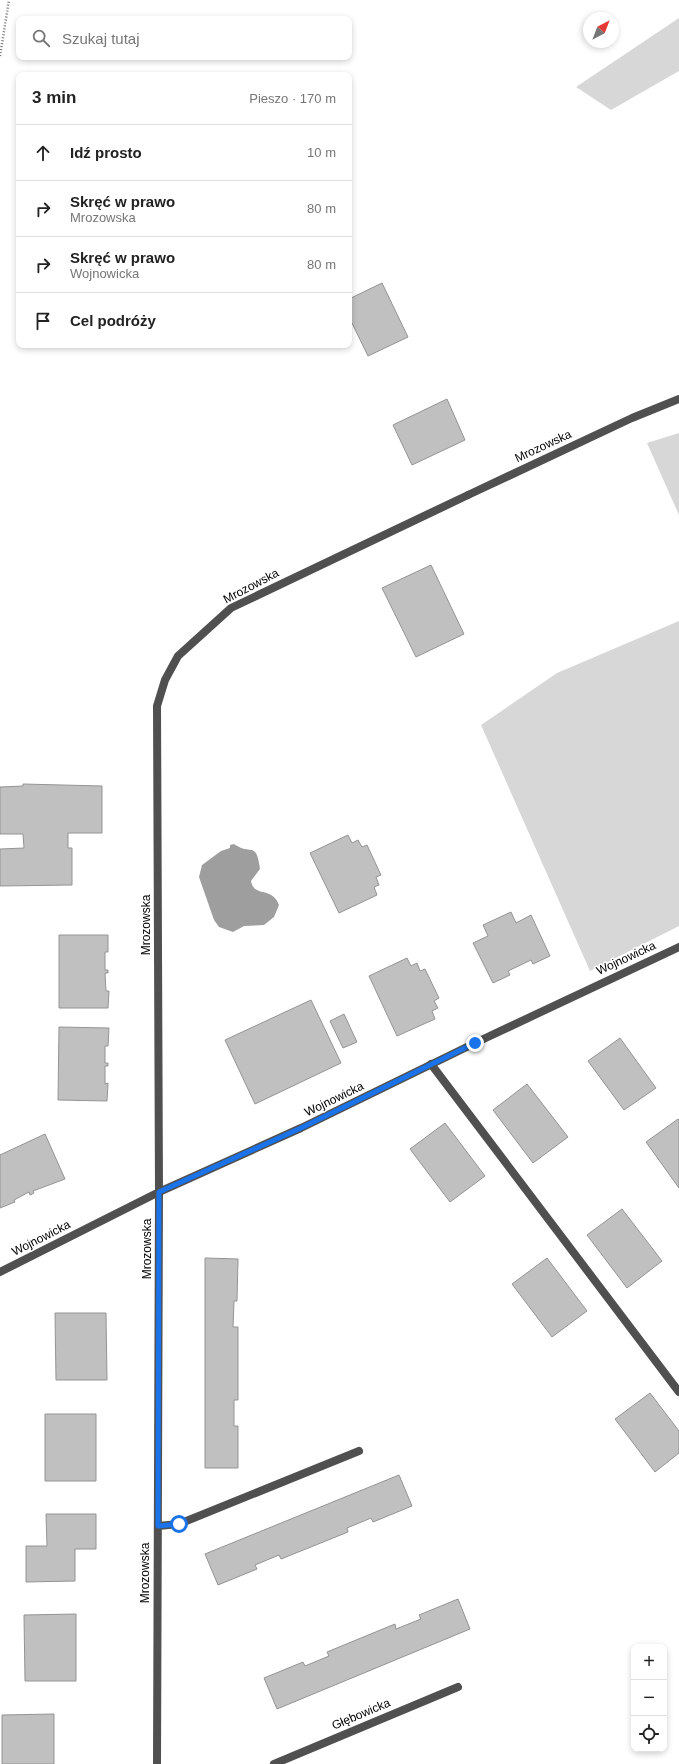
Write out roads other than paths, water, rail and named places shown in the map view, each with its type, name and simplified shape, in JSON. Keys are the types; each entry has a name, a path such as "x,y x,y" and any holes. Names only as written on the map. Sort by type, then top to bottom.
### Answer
{"street":[{"name":"Mrozowska","path":"157,1764 159,1192 157,706 165,680 178,656 231,608 632,418 679,399"},
{"name":"Wojnowicka","path":"0,1272 159,1192 301,1128 679,947"},
{"path":"432,1064 679,1392"},
{"path":"158,1526 179,1524 360,1451"},
{"name":"Głębowicka","path":"274,1764 458,1687"}]}
